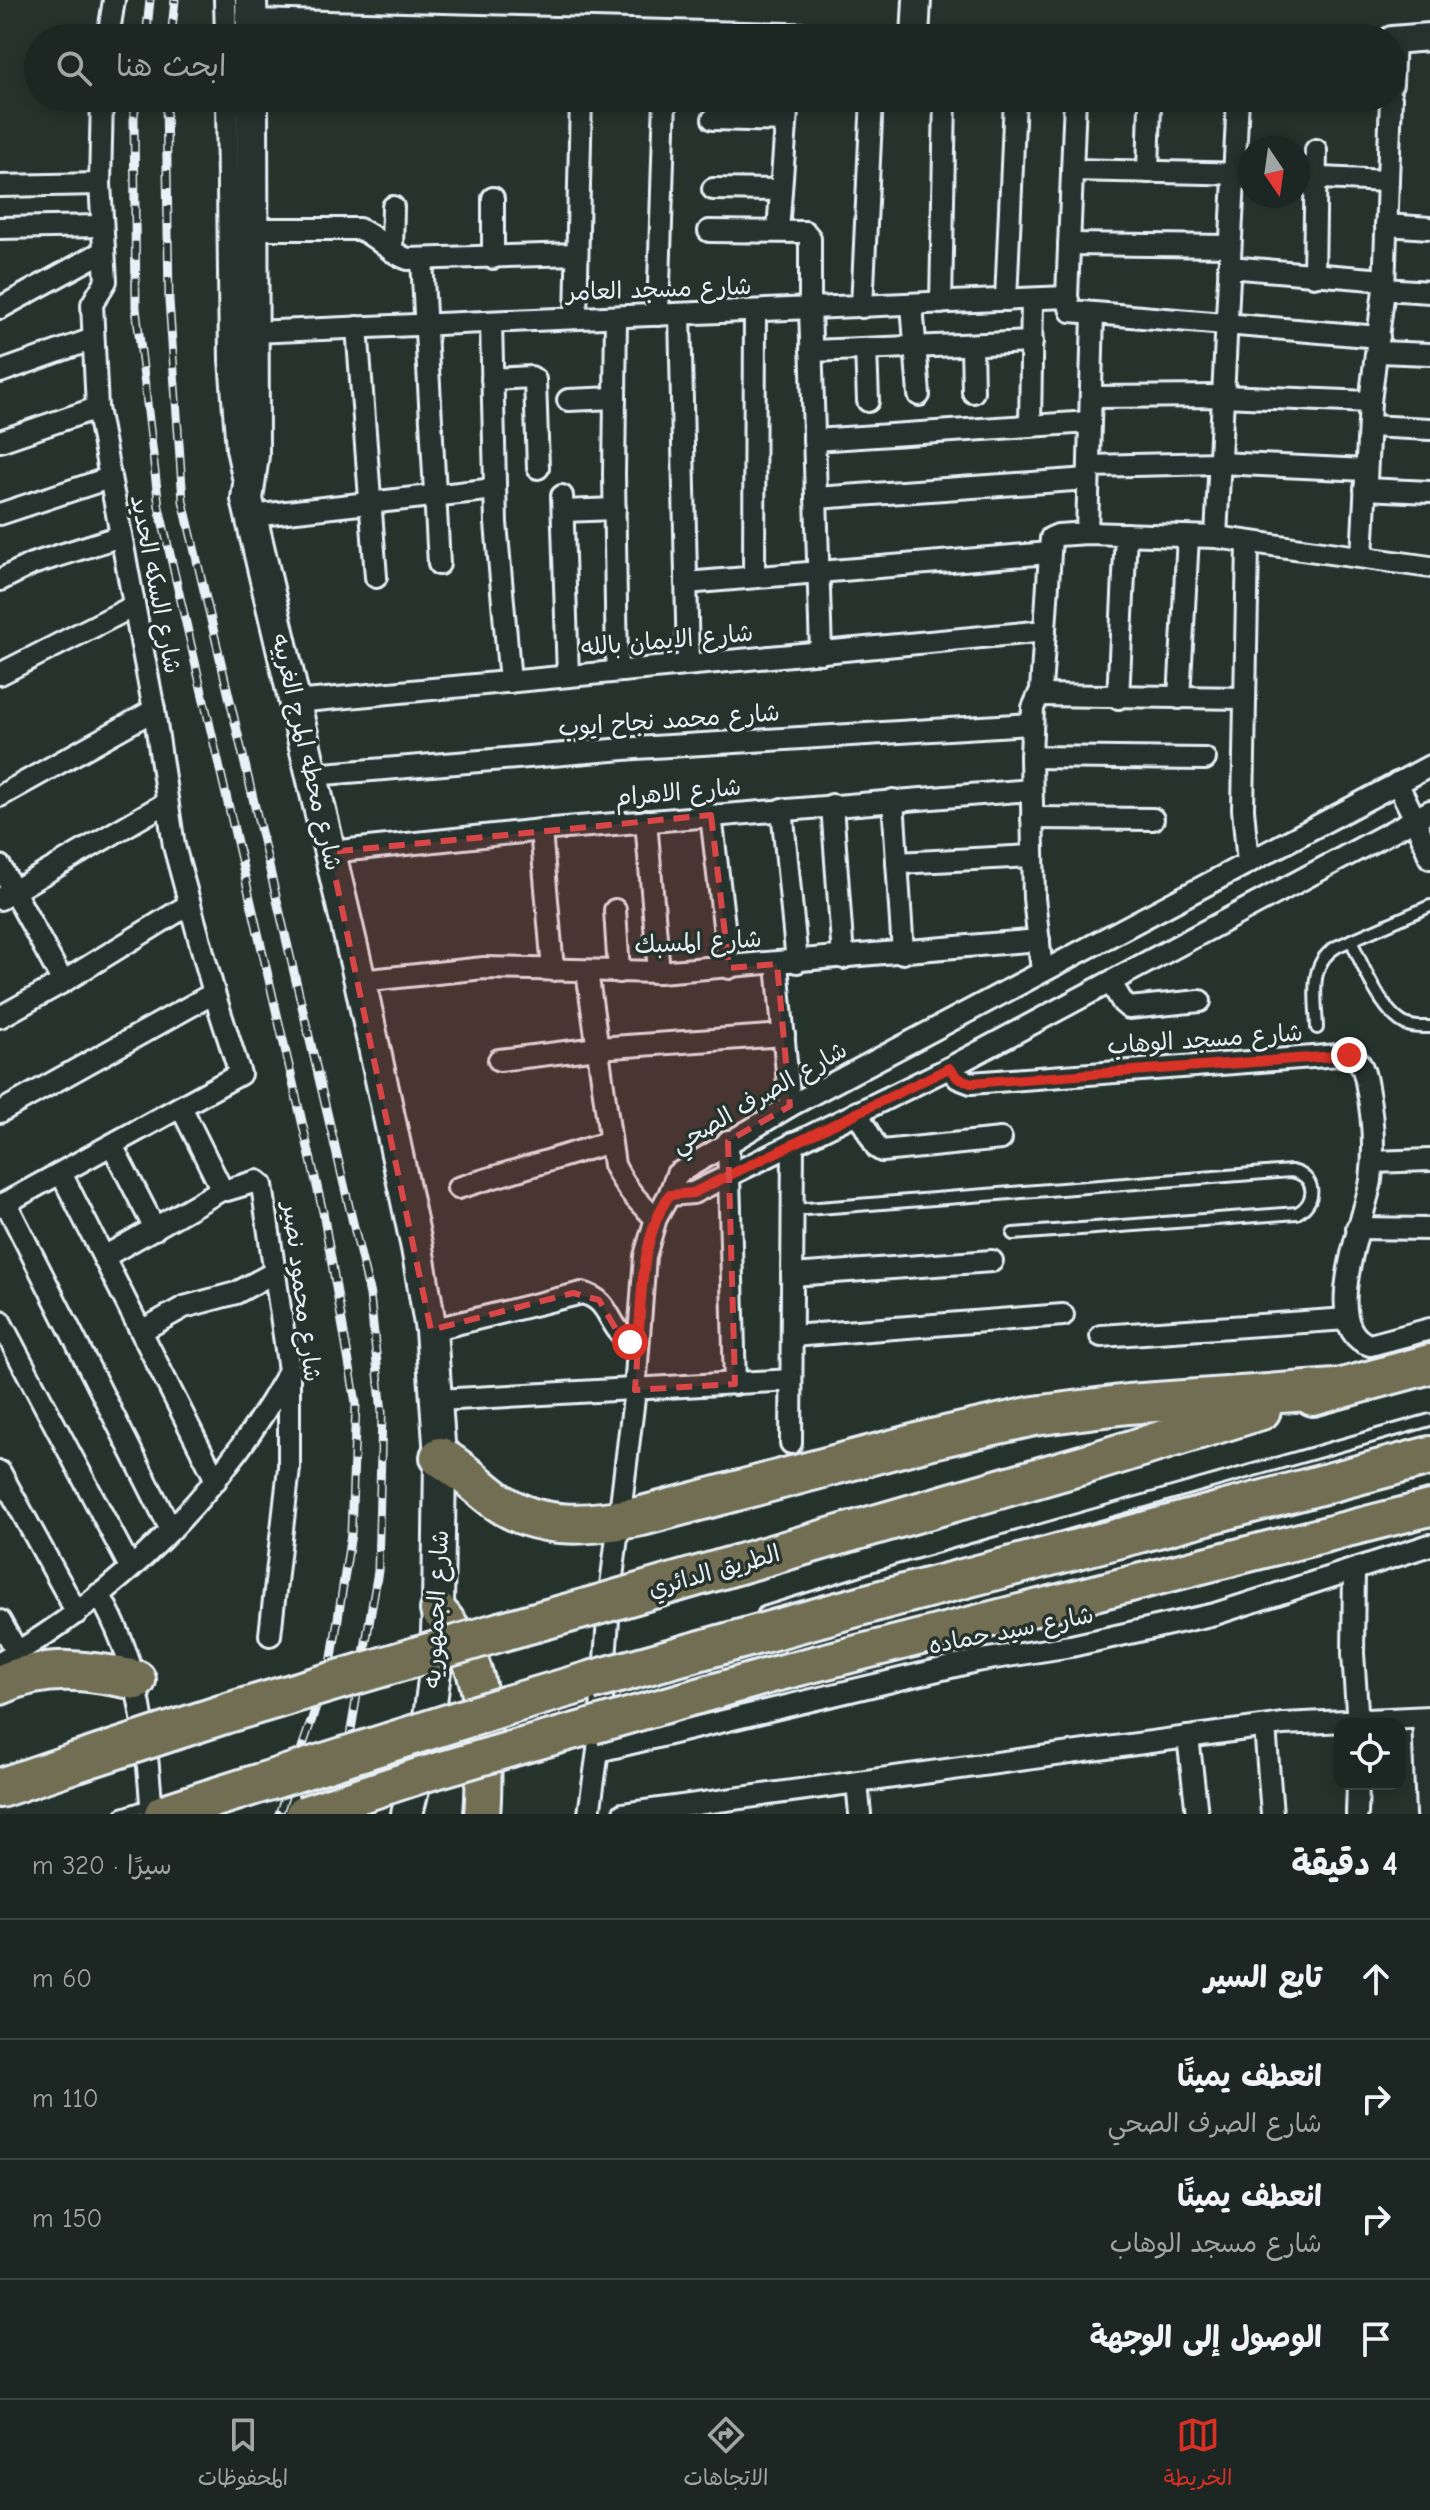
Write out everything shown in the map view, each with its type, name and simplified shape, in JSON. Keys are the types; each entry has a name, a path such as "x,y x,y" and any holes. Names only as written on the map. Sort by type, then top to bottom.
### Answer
{"highway":[{"name":"الطريق الدائري","path":"0,1788 373,1669 1430,1364"},
{"path":"440,1457 501,1503 526,1517 549,1523 619,1520 932,1439 1034,1416 1128,1404 1336,1389"},
{"path":"160,1809 522,1701 855,1607 1430,1456"},
{"path":"303,1814 422,1775 775,1674 1430,1508"},
{"path":"438,1610 463,1644 478,1682 484,1722 482,1808"},
{"path":"6,1667 38,1672 57,1669 93,1671 136,1680"}],"main road":[{"name":"شارع محطه المرج الغربيه","path":"252,112 253,455 249,507 360,981 417,1248 431,1330 438,1400"},
{"name":"شارع الجمهوريه","path":"407,1814 427,1733 435,1672 440,1457 438,1400"}],"street":[{"path":"110,24 114,0"},
{"path":"916,24 917,0"},
{"path":"235,15 391,24"},
{"path":"1406,39 1430,37"},
{"name":"شارع السكه الحديد","path":"102,112 101,226 106,281 92,304 97,408 154,710 174,846 214,993 240,1074 181,1107"},
{"path":"227,112 230,360 237,449 249,507 368,503 495,489"},
{"path":"576,318 581,112"},
{"path":"658,315 665,112"},
{"path":"778,231 787,112"},
{"path":"862,307 871,112"},
{"path":"941,303 945,112"},
{"path":"1006,300 1014,112"},
{"path":"1074,112 1067,297 1071,311 1227,326 1430,354"},
{"path":"1148,172 1150,112"},
{"path":"1239,112 1240,136"},
{"path":"1362,557 1370,402 1384,285 1390,112"},
{"path":"713,119 786,121"},
{"path":"1310,169 1316,150"},
{"path":"1072,170 1238,174"},
{"path":"1310,178 1388,181"},
{"path":"0,186 100,184"},
{"path":"713,189 781,190"},
{"path":"493,198 493,258"},
{"path":"1216,537 1230,246 1238,198"},
{"path":"392,251 393,207"},
{"path":"1309,208 1314,276"},
{"path":"1386,225 1430,228"},
{"path":"0,228 101,226"},
{"path":"252,229 359,229 408,259 577,254"},
{"path":"709,231 809,234 821,653"},
{"path":"1069,244 1230,246"},
{"path":"0,308 104,251"},
{"path":"422,260 439,564"},
{"path":"1229,267 1430,292"},
{"name":"شارع مسجد العامر","path":"253,332 1067,297"},
{"path":"1030,426 1032,299"},
{"path":"912,304 919,395"},
{"path":"754,577 755,311"},
{"path":"680,314 688,663"},
{"path":"1087,533 1093,314"},
{"path":"616,317 617,670"},
{"path":"491,322 496,523 510,682"},
{"path":"357,327 376,577"},
{"path":"0,372 93,339"},
{"path":"811,351 1032,342"},
{"path":"972,345 973,392"},
{"path":"866,349 868,401"},
{"path":"492,379 531,377 535,380 538,468"},
{"path":"1091,397 1223,396 1370,402"},
{"path":"568,400 615,398"},
{"path":"0,441 97,408"},
{"path":"814,440 1090,422"},
{"path":"1369,426 1430,429"},
{"path":"816,498 1220,463 1366,480 1430,492"},
{"path":"0,514 109,478"},
{"path":"568,676 562,503 615,509"},
{"path":"1042,971 1032,856 1031,724 1034,702 1040,695 1049,553 1054,535 1087,533 1216,537 1430,567"},
{"path":"1118,698 1126,534"},
{"path":"0,580 32,564 121,536"},
{"path":"1179,698 1188,537"},
{"path":"1248,543 1243,809 1248,863"},
{"path":"686,583 1049,553"},
{"path":"0,674 134,606"},
{"name":"شارع الايمان بالله","path":"295,702 1045,631"},
{"path":"1040,695 1245,698"},
{"path":"0,796 154,710"},
{"name":"شارع محمد نجاح ايوب","path":"312,775 636,748 1031,724"},
{"path":"1031,757 1205,759"},
{"name":"شارع الصرف الصحي","path":"589,1814 635,1390 645,1256 656,1218 673,1181 683,1168 790,1106 1430,766"},
{"path":"1397,783 1422,815 1430,858"},
{"name":"شارع الاهرام","path":"330,852 541,830 1031,790"},
{"path":"893,800 903,953"},
{"path":"7,895 166,803"},
{"path":"832,805 843,958"},
{"path":"782,809 787,963 784,1035 790,1106"},
{"path":"711,815 729,968"},
{"path":"669,1195 693,1193 729,1177 949,1068 1422,815"},
{"path":"1032,818 1153,819"},
{"path":"646,821 659,972"},
{"path":"541,830 553,970"},
{"path":"897,863 1032,856"},
{"path":"0,866 7,895 63,982"},
{"path":"0,1017 190,904"},
{"path":"615,910 619,972"},
{"name":"شارع المسبك","path":"360,981 484,968 619,972 729,968 1039,940"},
{"path":"587,971 614,1165 638,1203 656,1218"},
{"path":"1111,983 1129,1008 1200,1001"},
{"path":"0,1112 214,993"},
{"path":"499,1060 598,1048 784,1035"},
{"name":"شارع مسجد الوهاب","path":"949,1068 958,1078 971,1083 1349,1055 1359,1060 1364,1068 1371,1109 1373,1162 1348,1273 1347,1319"},
{"path":"104,1257 223,1189 181,1107 3,1204 171,1530"},
{"path":"857,1112 877,1148 882,1151 1001,1139"},
{"path":"728,1141 735,1384"},
{"path":"458,1188 610,1142"},
{"path":"791,1443 793,1143"},
{"path":"112,1145 155,1229"},
{"path":"1373,1162 1430,1160"},
{"path":"61,1173 143,1330 216,1480"},
{"name":"شارع محمود نصير","path":"223,1189 257,1181 261,1183 289,1370 289,1468 270,1635"},
{"path":"1357,1228 1430,1229"},
{"path":"792,1275 992,1261"},
{"path":"143,1330 184,1307 236,1293 275,1272"},
{"path":"431,1330 582,1293 599,1300 617,1331 638,1345"},
{"path":"792,1336 1063,1315"},
{"path":"1101,1336 1347,1319 1353,1336 1370,1345 1430,1329"},
{"path":"0,1321 130,1567"},
{"path":"0,1621 6,1667 77,1613 171,1530 216,1480 248,1438 289,1370"},
{"path":"438,1400 791,1380"},
{"path":"0,1472 77,1613"},
{"name":"شارع سيد حماده","path":"598,1751 976,1661 1071,1646 1183,1622 1247,1605 1430,1545"},
{"path":"1354,1571 1353,1654 1358,1718"},
{"path":"99,1594 120,1635 136,1680 160,1809"},
{"path":"1406,1720 1427,1718 1427,1814"},
{"path":"623,1814 1283,1724 1334,1723"},
{"path":"1265,1727 1272,1814"},
{"path":"1188,1737 1197,1814"},
{"path":"857,1783 860,1814"},
{"path":"1357,1814 1358,1790"}],"lane":[{"path":"1317,1028 1316,970 1331,950 1430,906"},
{"path":"1351,940 1369,979 1398,1020 1413,1027 1430,1027"},
{"path":"793,1210 1291,1171 1304,1175 1312,1193 1308,1205 1297,1213 1013,1234"},
{"path":"747,1619 898,1571 1430,1420"},
{"path":"195,1791 575,1673"},
{"path":"122,1814 160,1809"}],"highlighted area":[{"path":"711,815 729,968 777,964 790,1106 728,1141 735,1384 635,1390 638,1347 617,1331 599,1300 573,1293 431,1330 330,852"}],"railway":[{"path":"147,24 150,0"},
{"path":"172,24 175,0"},
{"path":"135,112 136,308 159,507 323,1212 356,1403 351,1534 331,1664 279,1814"},
{"path":"166,112 169,300 183,501 370,1295 382,1413 378,1571 343,1777 328,1814"}],"route":[{"path":"630,1342 638,1345 649,1237 669,1195 685,1196 729,1177 949,1068 958,1078 971,1083 1349,1055"}]}
